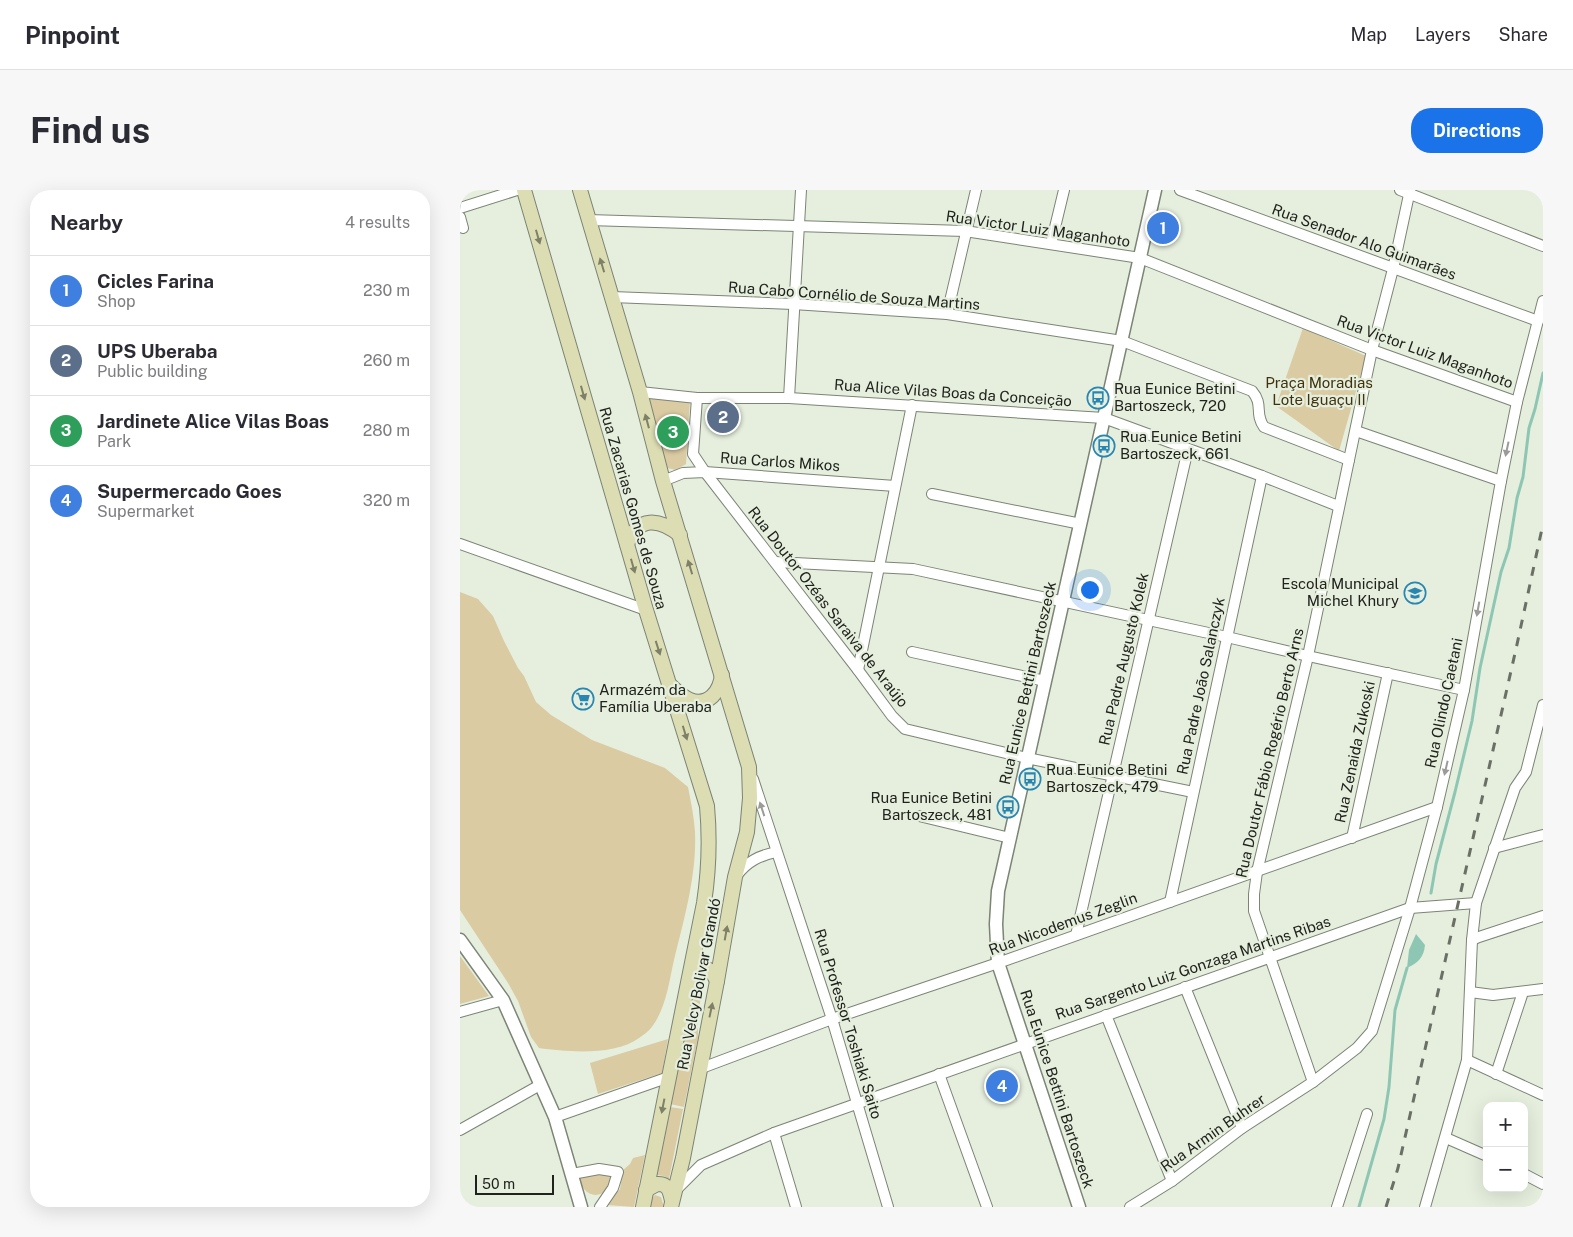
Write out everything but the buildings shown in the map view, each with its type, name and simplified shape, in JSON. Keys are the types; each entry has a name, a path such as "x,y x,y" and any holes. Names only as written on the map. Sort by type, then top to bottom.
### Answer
{"main road":[{"name":"Rua Zacarias Gomes de Souza","path":"524,190 646,610 707,806 710,834"},
{"path":"580,190 749,767"},
{"path":"627,544 632,533 642,524 656,522 669,526 680,535"},
{"path":"670,686 691,700 703,701 714,696 721,686 722,674"},
{"name":"Rua Velcy Bolivar Grandó","path":"672,1200 683,1158 735,877 747,832 750,798 749,767"},
{"name":"Rua Velcy Bolivar Grandó","path":"643,1207 708,878 710,834"},
{"path":"690,975 697,969 706,968 714,973 717,981"},
{"path":"646,1190 656,1184 666,1185 669,1188 672,1200"}],"street":[{"path":"460,208 517,190"},
{"path":"789,398 801,190"},
{"path":"947,314 976,190"},
{"path":"1051,244 1064,190"},
{"name":"Rua Eunice Bettini Bartoszeck","path":"1079,1207 998,963 996,924 998,891 1156,190"},
{"name":"Rua Senador Alo Guimarães","path":"1180,190 1538,321"},
{"path":"1406,191 1543,246"},
{"name":"Rua Doutor Fábio Rogério Berto Arns","path":"1314,1082 1254,911 1254,894 1257,872 1308,656 1372,350 1393,269 1406,191"},
{"path":"460,217 463,228"},
{"name":"Rua Victor Luiz Maganhoto","path":"588,220 966,231 1140,258 1372,350 1517,402"},
{"name":"Rua Cabo Cornélio de Souza Martins","path":"612,297 793,304 947,314 1122,341 1252,391 1258,399 1260,420 1264,427 1349,460"},
{"name":"Rua Olindo Caetani","path":"1314,1082 1357,1048 1372,1031 1410,908 1437,807 1464,690 1500,481 1517,402 1543,301"},
{"name":"Rua Alice Vilas Boas da Conceição","path":"640,392 698,398 789,398 1104,418 1338,506"},
{"path":"683,473 693,454 698,398"},
{"path":"858,670 912,405"},
{"path":"1356,431 1500,481"},
{"name":"Rua Padre Augusto Kolek","path":"1076,935 1188,449"},
{"name":"Rua Doutor Ozéas Saraiva de Araújo","path":"693,454 892,716 905,729 1027,758 1193,792"},
{"name":"Rua Carlos Mikos","path":"664,481 683,473 705,472 895,486"},
{"name":"Rua Padre João Salanczyk","path":"1170,902 1262,476"},
{"path":"932,494 1081,524"},
{"path":"460,544 646,610"},
{"path":"775,562 913,569 1464,690"},
{"path":"912,652 1045,681"},
{"name":"Rua Zenaida Zukoski","path":"1352,838 1388,673"},
{"path":"1425,1207 1468,1060 1472,940 1476,903 1515,788 1526,772 1543,705"},
{"name":"Rua Professor Toshiaki Saito","path":"749,767 832,1019 888,1207"},
{"name":"Rua Nicodemus Zeglin","path":"699,1069 832,1019 998,963 1437,807"},
{"path":"920,816 1010,838"},
{"path":"1494,848 1543,835"},
{"path":"735,877 744,865 757,857 776,852"},
{"name":"Rua Sargento Luiz Gonzaga Martins Ribas","path":"672,1200 701,1165 774,1133 1410,908 1476,903"},
{"path":"1472,940 1479,936 1543,916"},
{"path":"460,940 503,1000 555,1117 581,1207"},
{"path":"1185,987 1242,1128"},
{"path":"1470,992 1493,995 1543,990"},
{"path":"1496,1074 1523,992"},
{"path":"460,1012 503,1000"},
{"path":"1106,1015 1172,1181"},
{"path":"1468,1060 1543,1095"},
{"path":"939,1074 986,1207"},
{"path":"555,1117 669,1077"},
{"name":"Rua Armin Buhrer","path":"1130,1207 1172,1181 1242,1128 1314,1082"},
{"path":"460,1130 540,1085"},
{"path":"1337,1207 1367,1114"},
{"path":"774,1133 796,1207"},
{"path":"1446,1138 1483,1154"},
{"path":"683,1158 701,1165"},
{"path":"572,1174 599,1169 618,1172 613,1188 600,1207"},
{"path":"1528,1176 1543,1184"}],"green space":[{"name":"Praça Moradias Lote Iguaçu II","path":"1303,328 1366,356 1339,451 1276,406"},
{"path":"649,398 690,400 686,464 676,470 667,468"},
{"path":"460,592 478,599 493,616 536,702 551,715 592,740 665,768 688,787 694,821 695,848 686,913 660,1012 651,1028 629,1044 617,1048 590,1051 563,1051 539,1048 531,1037 518,1001 508,983 460,910"},
{"path":"460,956 489,996 460,1004"},
{"path":"696,974 705,975 698,1014 698,1037 684,1107 670,1104"},
{"path":"668,1039 662,1073 598,1094 590,1063"},
{"path":"670,1107 683,1109 669,1179 656,1175"},
{"path":"645,1155 634,1207 607,1205 620,1189 623,1170 630,1164 633,1158"},
{"path":"610,1173 611,1179 607,1189 599,1195 589,1193 584,1189 579,1174"},
{"path":"655,1195 661,1197 664,1207 650,1207 651,1199"}],"water":[{"path":"1416,934 1425,945 1423,953 1420,959 1407,968 1409,950"}],"waterway":[{"path":"1431,893 1436,864 1472,721 1480,668 1501,572 1509,548 1517,498 1523,477 1529,428 1543,373"},
{"path":"1359,1207 1384,1119 1389,1087 1395,1010 1407,968"}],"railway":[{"path":"1386,1207 1398,1168 1543,524"}],"place":[{"name":"Cicles Farina","path":"1163,228"},
{"name":"Rua Eunice Betini Bartoszeck, 720","path":"1098,398"},
{"name":"UPS Uberaba","path":"723,417"},
{"name":"Jardinete Alice Vilas Boas","path":"673,432"},
{"name":"Rua Eunice Betini Bartoszeck, 661","path":"1104,446"},
{"name":"Escola Municipal Michel Khury","path":"1415,593"},
{"name":"Armazém da Família Uberaba","path":"583,699"},
{"name":"Rua Eunice Betini Bartoszeck, 479","path":"1030,779"},
{"name":"Rua Eunice Betini Bartoszeck, 481","path":"1008,807"},
{"name":"Supermercado Goes","path":"1002,1086"}]}
